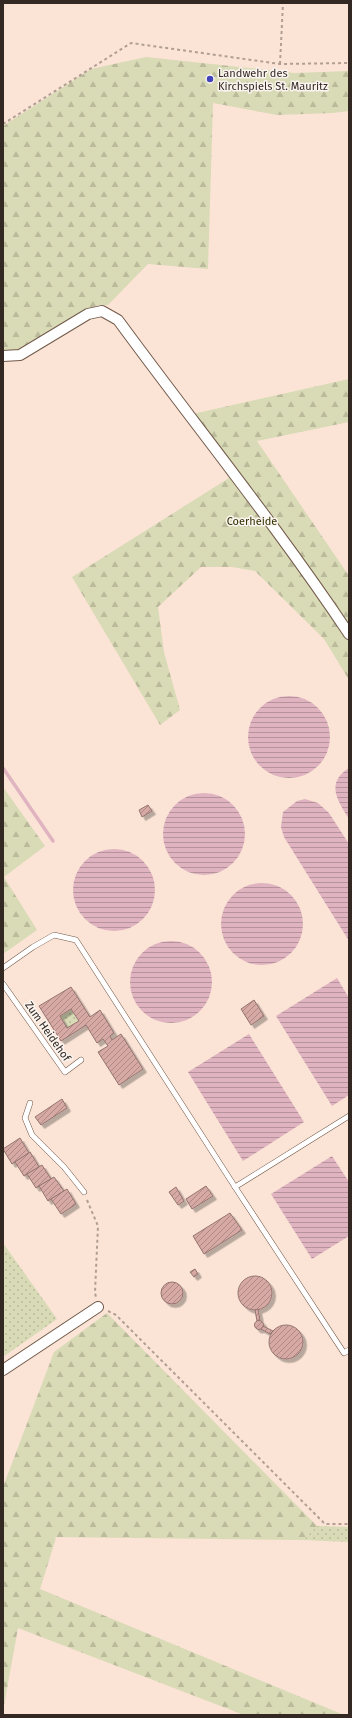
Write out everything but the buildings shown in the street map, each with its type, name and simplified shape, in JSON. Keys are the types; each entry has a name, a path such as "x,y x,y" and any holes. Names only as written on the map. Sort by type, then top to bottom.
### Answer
{"street":[{"path":"3,356 20,356 88,314 102,311 118,320 188,415 247,490 316,585 349,634"},
{"path":"3,1370 98,1307"}],"lane":[{"path":"3,968 33,947 54,935 76,940 344,1353 349,1350"},
{"name":"Zum Heidehof","path":"3,984 65,1072 81,1060"},
{"path":"30,1102 25,1118 32,1135 64,1167 84,1192"},
{"path":"235,1187 349,1116"}],"path":[{"path":"280,64 283,3"},
{"path":"3,124 131,43 280,64 349,63"},
{"path":"84,1192 98,1226 95,1292 98,1307 116,1315 325,1524 349,1524"}],"green space":[{"path":"146,57 295,73 349,71 349,111 277,115 213,103 208,269 148,264 108,305 99,305 85,310 18,352 3,353 3,126 91,69"},
{"name":"Coerheide","path":"349,379 349,422 257,441 349,576 349,680 324,639 255,571 232,567 201,567 158,607 164,652 180,710 160,725 72,577 229,478 188,415"},
{"path":"3,787 45,846 4,877 37,930 3,954"},
{"path":"71,1009 79,1021 67,1028 60,1016"},
{"path":"3,1243 57,1319 3,1357"},
{"path":"107,1313 317,1526 303,1540 54,1537 56,1538 40,1589 344,1715 244,1715 18,1628 3,1711 3,1487 54,1352"},
{"path":"317,1526 349,1527 349,1542 303,1540"}],"shaded area":[{"path":"281,696 297,696 312,703 323,714 330,729 330,745 327,753 318,766 305,775 297,778 281,778 266,771 255,760 248,745 248,729 255,714 266,703"},
{"path":"349,768 349,819 338,799 336,786 337,780"},
{"path":"196,793 212,793 227,800 238,811 245,826 245,842 242,850 233,863 220,872 212,875 196,875 181,868 170,857 163,842 163,826 170,811 181,800"},
{"path":"305,799 318,803 329,813 349,844 349,941 284,837 281,827 283,812 297,801"},
{"path":"106,849 122,849 137,856 148,867 155,882 155,898 152,906 143,919 130,928 122,931 106,931 91,924 80,913 73,898 73,882 80,867 91,856"},
{"path":"254,883 270,883 285,890 296,901 303,916 303,932 300,940 291,953 278,962 270,965 254,965 239,958 228,947 221,932 221,916 228,901 239,890"},
{"path":"163,941 179,941 194,948 205,959 212,974 212,990 209,998 200,1011 187,1020 179,1023 163,1023 148,1016 137,1005 130,990 130,974 137,959 148,948"},
{"path":"337,978 349,998 349,1095 332,1106 276,1016"},
{"path":"249,1034 304,1122 243,1161 188,1072"},
{"path":"332,1156 349,1182 349,1236 312,1259 271,1194"}],"waterway":[{"path":"3,768 53,841"}],"place":[{"name":"Landwehr des Kirchspiels St. Mauritz","path":"210,79"}]}
